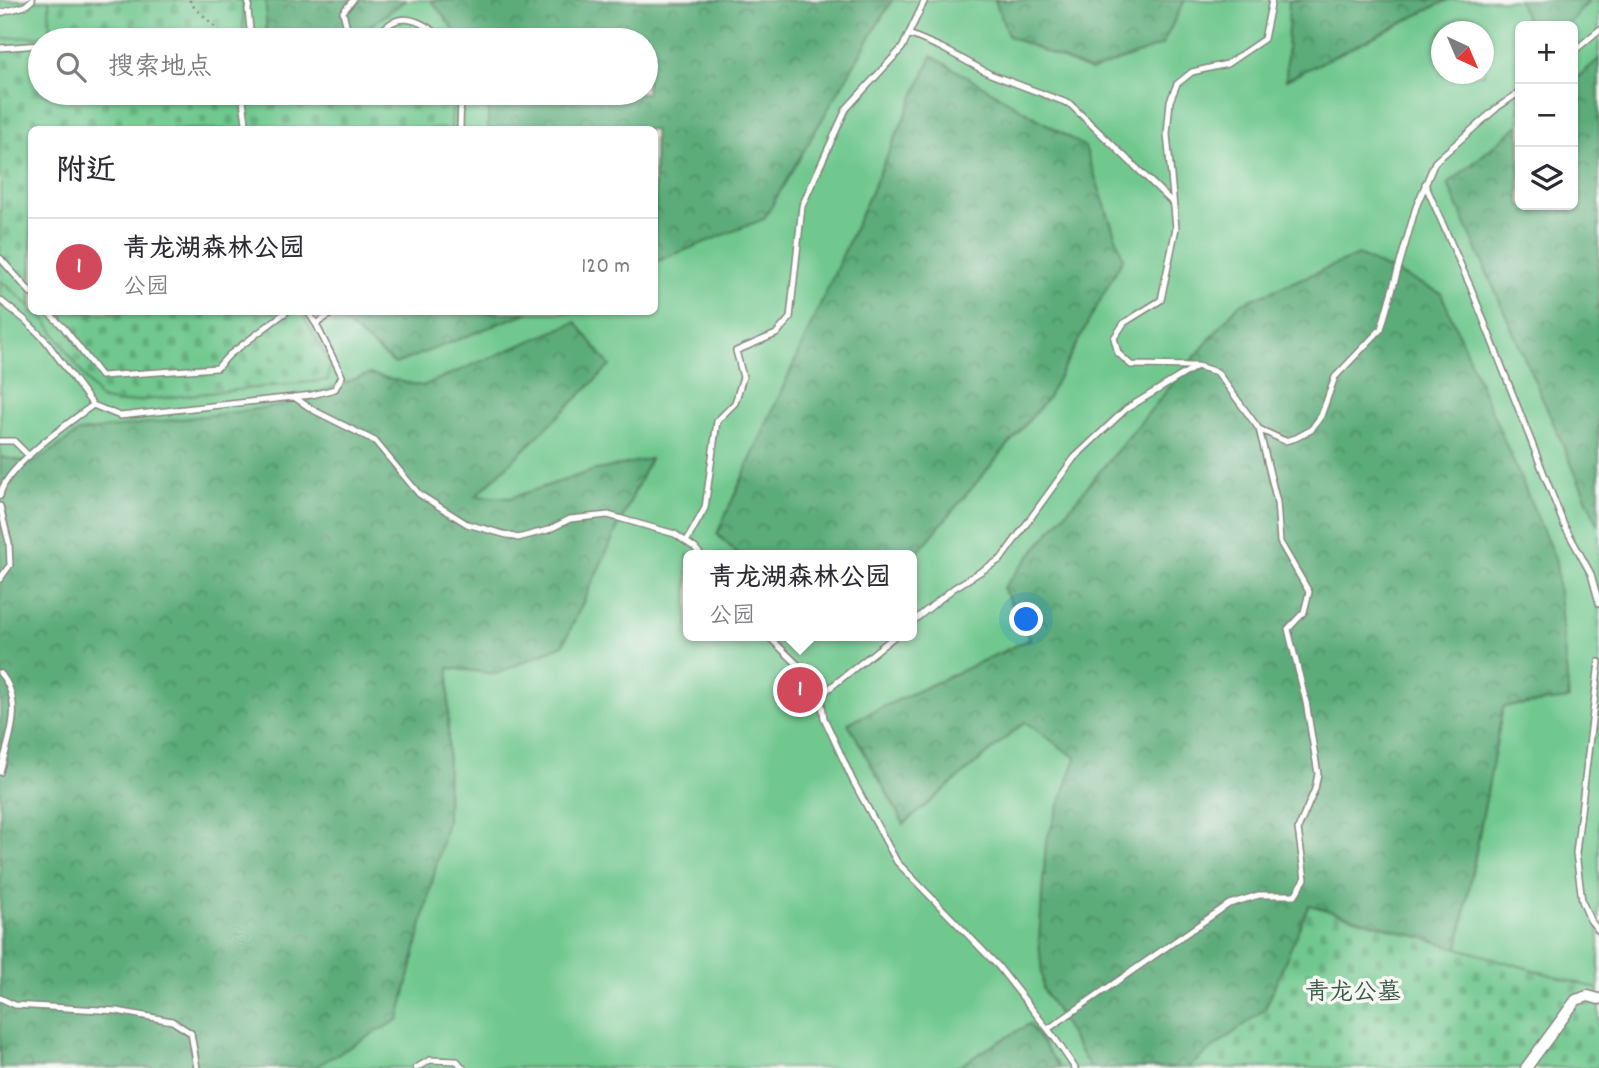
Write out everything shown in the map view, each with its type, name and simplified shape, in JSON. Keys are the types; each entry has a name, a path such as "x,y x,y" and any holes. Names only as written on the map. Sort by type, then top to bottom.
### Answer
{"street":[{"path":"1526,1068 1576,1000 1588,996 1599,999"}],"lane":[{"path":"0,13 25,6 32,0"},
{"path":"249,0 250,28"},
{"path":"347,28 343,12 353,0"},
{"path":"686,542 705,508 717,421 735,403 743,377 736,351 776,334 790,318 803,206 846,109 902,48 925,0"},
{"path":"1048,1029 1230,904 1259,895 1295,895 1305,879 1298,829 1315,789 1318,774 1306,702 1288,629 1304,612 1309,592 1279,542 1278,502 1259,429 1217,372 1197,366 1131,365 1118,353 1114,338 1124,323 1161,300 1176,229 1167,134 1170,101 1177,84 1192,72 1227,64 1265,38 1272,0"},
{"path":"385,28 394,21 406,19 431,28"},
{"path":"1578,48 1599,30"},
{"path":"909,34 990,74 1070,104 1173,203"},
{"path":"0,48 28,47"},
{"path":"1259,429 1285,441 1311,430 1321,415 1335,377 1381,329 1416,207 1435,162 1515,95"},
{"path":"244,105 246,126"},
{"path":"460,126 461,105"},
{"path":"1425,184 1471,288 1564,525 1591,573 1599,603"},
{"path":"0,258 28,290"},
{"path":"0,300 45,340 93,405 120,416 294,397 335,389 342,376 310,315"},
{"path":"50,315 101,376 217,368 229,355 282,315"},
{"path":"316,324 330,315"},
{"path":"917,618 954,588 1001,559 1074,458 1126,409 1197,366"},
{"path":"294,397 313,410 375,441 419,494 467,524 518,538 548,530 570,519 608,515 675,534 695,550"},
{"path":"0,496 1,486 29,456 93,405"},
{"path":"0,440 14,441 29,456"},
{"path":"0,506 9,542 10,565 0,579"},
{"path":"773,641 819,685 824,718 853,781 897,862 998,966 1048,1029 1074,1068"},
{"path":"820,695 889,641"},
{"path":"1599,662 1576,853 1583,901 1590,920 1599,930"},
{"path":"0,673 7,681 15,715 0,772"},
{"path":"0,998 15,1005 117,1011 172,1021 191,1033 197,1068"},
{"path":"416,1068 430,1060 457,1061 463,1068"}],"path":[{"path":"190,0 190,3 218,28"}],"green space":[{"path":"0,0 1599,0 1599,1068 0,1068"},
{"path":"49,0 243,0 244,28 50,28"},
{"path":"266,0 406,0 368,28 266,28"},
{"path":"431,0 892,0 764,219 658,261 658,126 488,126 488,105 658,105 658,28 453,28"},
{"path":"995,0 1185,0 1162,45 1091,71 1008,36"},
{"path":"1289,0 1448,0 1286,80"},
{"path":"1518,0 1590,0 1571,21 1527,21"},
{"path":"28,37 28,105 452,105 451,126 28,126 28,304 0,280 0,39"},
{"path":"932,56 1085,147 1123,258 1047,399 917,553 917,550 734,550 717,534"},
{"path":"1599,59 1599,527 1448,184 1515,128 1515,210 1578,210 1578,77"},
{"path":"1358,255 1441,293 1556,561 1569,699 1503,707 1458,948 1310,905 1265,1009 1187,1068 1090,1068 1043,989 1039,940 1046,842 1076,758 1025,722 904,824 848,723 1030,639 1003,588 1238,305"},
{"path":"40,315 308,315 304,317 330,363 328,380 118,403 100,399"},
{"path":"352,315 521,315 395,364 344,322"},
{"path":"576,322 610,366 476,496 510,498 592,471 650,459 563,645 496,674 449,668 447,821 399,1019 313,1068 0,1068 0,457 34,463 79,432 280,406 369,374 422,386"},
{"name":"青龙公墓","path":"1309,905 1599,989 1599,1068 1187,1068 1265,1009"},
{"path":"1029,1024 1060,1068 955,1068"}],"place":[{"name":"青龙湖森林公园","path":"800,690"}]}
